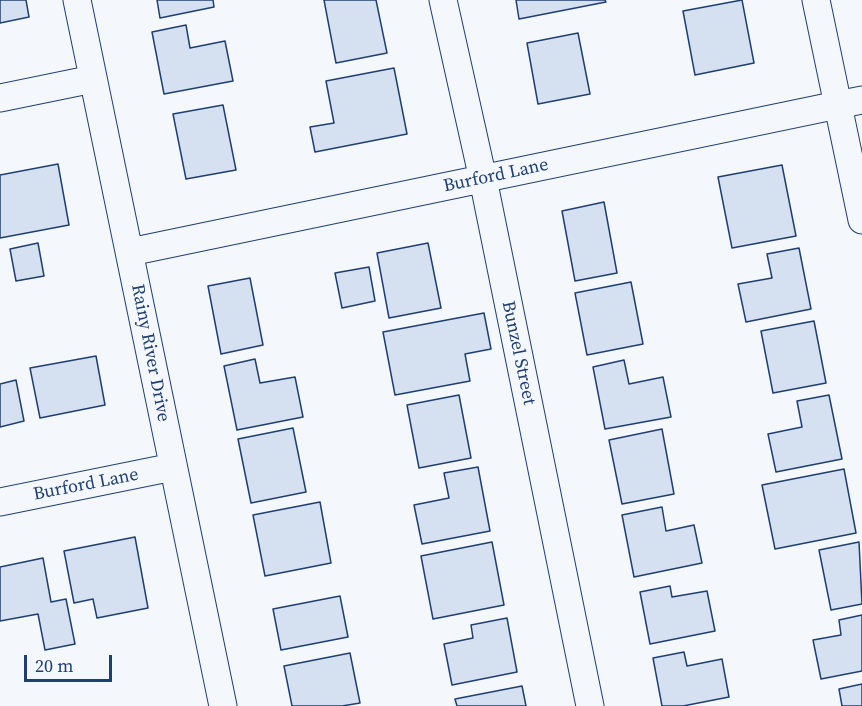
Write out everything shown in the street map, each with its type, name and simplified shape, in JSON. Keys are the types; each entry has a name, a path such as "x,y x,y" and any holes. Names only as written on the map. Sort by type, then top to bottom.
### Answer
{"street":[{"name":"Rainy River Drive","path":"77,0 223,706"},
{"name":"Bunzel Street","path":"443,0 483,179 590,706"},
{"path":"816,0 850,103 862,220"},
{"path":"0,98 93,79"},
{"name":"Burford Lane","path":"130,252 850,103"},
{"name":"Burford Lane","path":"0,502 172,467"}],"building":[{"path":"0,0 26,0 29,17 0,23"},
{"path":"157,0 213,0 214,7 160,18"},
{"path":"324,0 376,0 387,53 336,63"},
{"path":"516,0 605,0 606,2 519,19"},
{"path":"742,0 754,63 695,75 683,11"},
{"path":"186,25 190,48 225,41 233,81 164,94 152,32"},
{"path":"578,33 590,94 538,104 527,43"},
{"path":"394,68 407,134 315,152 310,127 334,123 326,81"},
{"path":"223,105 236,170 186,179 173,114"},
{"path":"58,164 69,225 0,238 0,175"},
{"path":"782,165 796,236 732,248 718,177"},
{"path":"604,202 617,273 575,281 562,211"},
{"path":"38,243 44,276 16,281 10,249"},
{"path":"428,243 441,308 389,318 377,253"},
{"path":"799,248 811,309 746,322 738,284 772,278 767,254"},
{"path":"369,267 375,301 342,308 335,273"},
{"path":"250,278 263,345 221,354 208,286"},
{"path":"631,282 643,344 587,355 575,293"},
{"path":"484,313 491,349 465,354 470,381 395,395 383,332"},
{"path":"814,321 826,383 773,393 761,331"},
{"path":"96,356 105,405 40,418 30,368"},
{"path":"255,359 260,383 295,377 303,417 237,430 224,366"},
{"path":"624,360 629,384 663,377 671,417 605,429 593,367"},
{"path":"16,380 24,421 0,427 0,384"},
{"path":"459,395 471,458 419,468 407,405"},
{"path":"829,395 842,459 776,472 768,434 802,427 797,401"},
{"path":"293,428 306,492 251,503 238,439"},
{"path":"662,429 674,494 622,504 609,440"},
{"path":"478,467 490,531 422,544 414,505 449,498 444,473"},
{"path":"844,469 856,533 775,549 762,485"},
{"path":"320,502 331,563 265,576 253,515"},
{"path":"662,507 666,531 694,525 702,563 634,577 622,515"},
{"path":"135,537 148,608 97,618 93,599 74,603 64,551"},
{"path":"492,542 504,605 433,619 421,556"},
{"path":"859,542 862,604 831,610 819,550"},
{"path":"43,558 51,602 66,599 75,644 45,650 38,614 0,621 0,567"},
{"path":"670,586 672,597 707,591 715,631 650,644 640,592"},
{"path":"340,596 348,637 281,650 273,609"},
{"path":"862,615 862,671 821,679 813,640 841,635 839,620"},
{"path":"507,618 517,672 452,685 444,644 473,638 471,625"},
{"path":"684,652 687,666 722,659 729,697 683,706 662,706 653,658"},
{"path":"350,653 360,703 342,706 292,706 284,666"},
{"path":"862,684 862,706 842,706 839,689"},
{"path":"522,686 526,706 457,706 455,699"}]}
